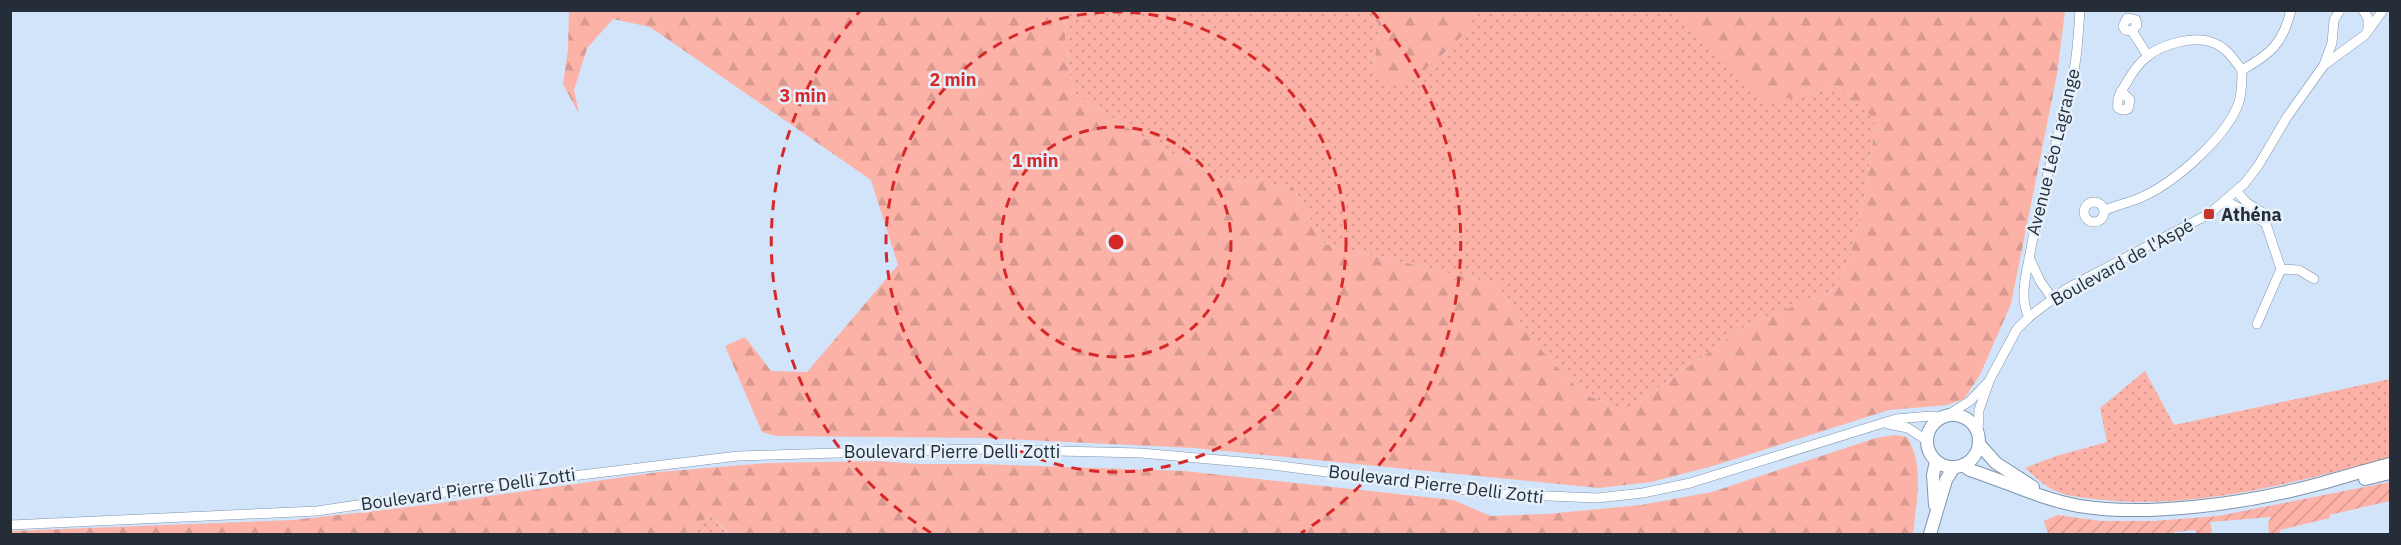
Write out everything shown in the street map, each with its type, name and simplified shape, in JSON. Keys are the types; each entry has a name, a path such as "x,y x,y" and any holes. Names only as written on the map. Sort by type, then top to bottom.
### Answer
{"main road":[{"path":"2060,501 1996,463 1966,418 1944,416 1930,427 1926,440 1929,452 1936,461 1970,470 2039,497 2080,506 2124,509 2173,508 2232,501 2307,487 2391,464"},
{"path":"1930,534 1946,480 1958,466 1974,456 1978,438"},
{"path":"1936,461 1933,475 1936,512"},
{"path":"2307,487 2336,485 2391,473"}],"street":[{"name":"Avenue Léo Lagrange","path":"2029,317 2025,309 2024,281 2039,203 2071,87 2076,62 2080,10"},
{"path":"2242,70 2271,52 2281,40 2291,10"},
{"path":"2326,10 2337,13"},
{"path":"2363,10 2368,18 2368,30"},
{"path":"2368,30 2383,10"},
{"name":"Boulevard de l'Aspé","path":"1978,438 1979,410 1990,379 2017,329 2052,298 2186,227 2237,192 2258,166 2287,117 2324,65 2332,43 2337,13"},
{"path":"2334,29 2345,40 2355,41"},
{"name":"Boulevard de l'Aspé","path":"2324,65 2355,41 2361,39 2368,30"},
{"path":"2132,32 2148,56"},
{"path":"2104,210 2143,197 2166,184 2189,166 2228,122 2238,103 2242,70 2223,47 2195,39 2183,41 2148,56 2131,75 2121,91"},
{"path":"2237,192 2247,203 2262,212 2281,269 2257,324"},
{"path":"2226,201 2266,223"},
{"name":"Avenue Léo Lagrange","path":"2029,257 2040,281 2052,298"},
{"path":"2281,269 2299,270 2314,279"},
{"name":"Boulevard de l'Aspé","path":"1944,416 1970,401 1990,379"},
{"name":"Boulevard Pierre Delli Zotti","path":"10,525 317,511 473,488 738,456 974,449 1141,453 1335,472 1497,494 1596,498 1643,493 1690,483 1911,417 1944,416"},
{"path":"1885,424 1908,428 1926,440"}],"green space":[{"path":"1376,10 1478,11 1453,45 1442,55 1420,72 1395,86 1373,71 1379,29"},
{"path":"1679,10 1686,29 1767,101 1810,94 1836,86 1876,119 1864,199 1850,258 1834,290 1747,325 1626,411 1583,394 1529,337 1497,284 1324,244 1293,187 1219,178 1144,138 1074,93 1065,39 1068,11 1376,11 1379,29 1373,71 1444,55 1478,11"},
{"path":"569,11 1068,11 1065,39 1074,93 1144,138 1219,178 1293,187 1324,244 1497,284 1529,337 1583,394 1626,411 1747,325 1834,290 1850,258 1864,199 1876,120 1836,86 1810,94 1767,102 1686,29 1679,11 2065,11 2057,74 2011,304 1980,375 1964,399 1947,405 1889,410 1713,466 1651,482 1599,488 1194,448 983,438 776,436 762,432 725,346 745,337 771,371 807,372 898,265 871,180 650,27 613,19 587,48 574,90 579,114 563,84 568,50"},
{"path":"2145,371 2174,425 2390,379 2390,458 2281,485 2207,498 2169,501 2132,502 2066,494 2047,486 2025,468 2056,456 2107,442 2100,408"},
{"path":"1894,435 1907,437 1916,460 1918,484 1913,534 729,534 711,515 683,534 11,534 11,531 294,520 426,505 659,472 768,463 878,461 1184,471 1453,500 1491,516 1547,514 1641,505 1712,492 1876,438"},
{"path":"2390,482 2390,501 2329,515 2330,518 2280,530 2280,534 2269,534 2268,523 2271,517 2210,522 2212,531 2210,534 2196,534 2195,530 2173,534 2048,534 2044,521 2057,515 2101,521 2154,521 2218,516"},
{"path":"711,515 728,534 683,534"}],"place":[{"name":"Athéna","path":"2209,214"}]}
